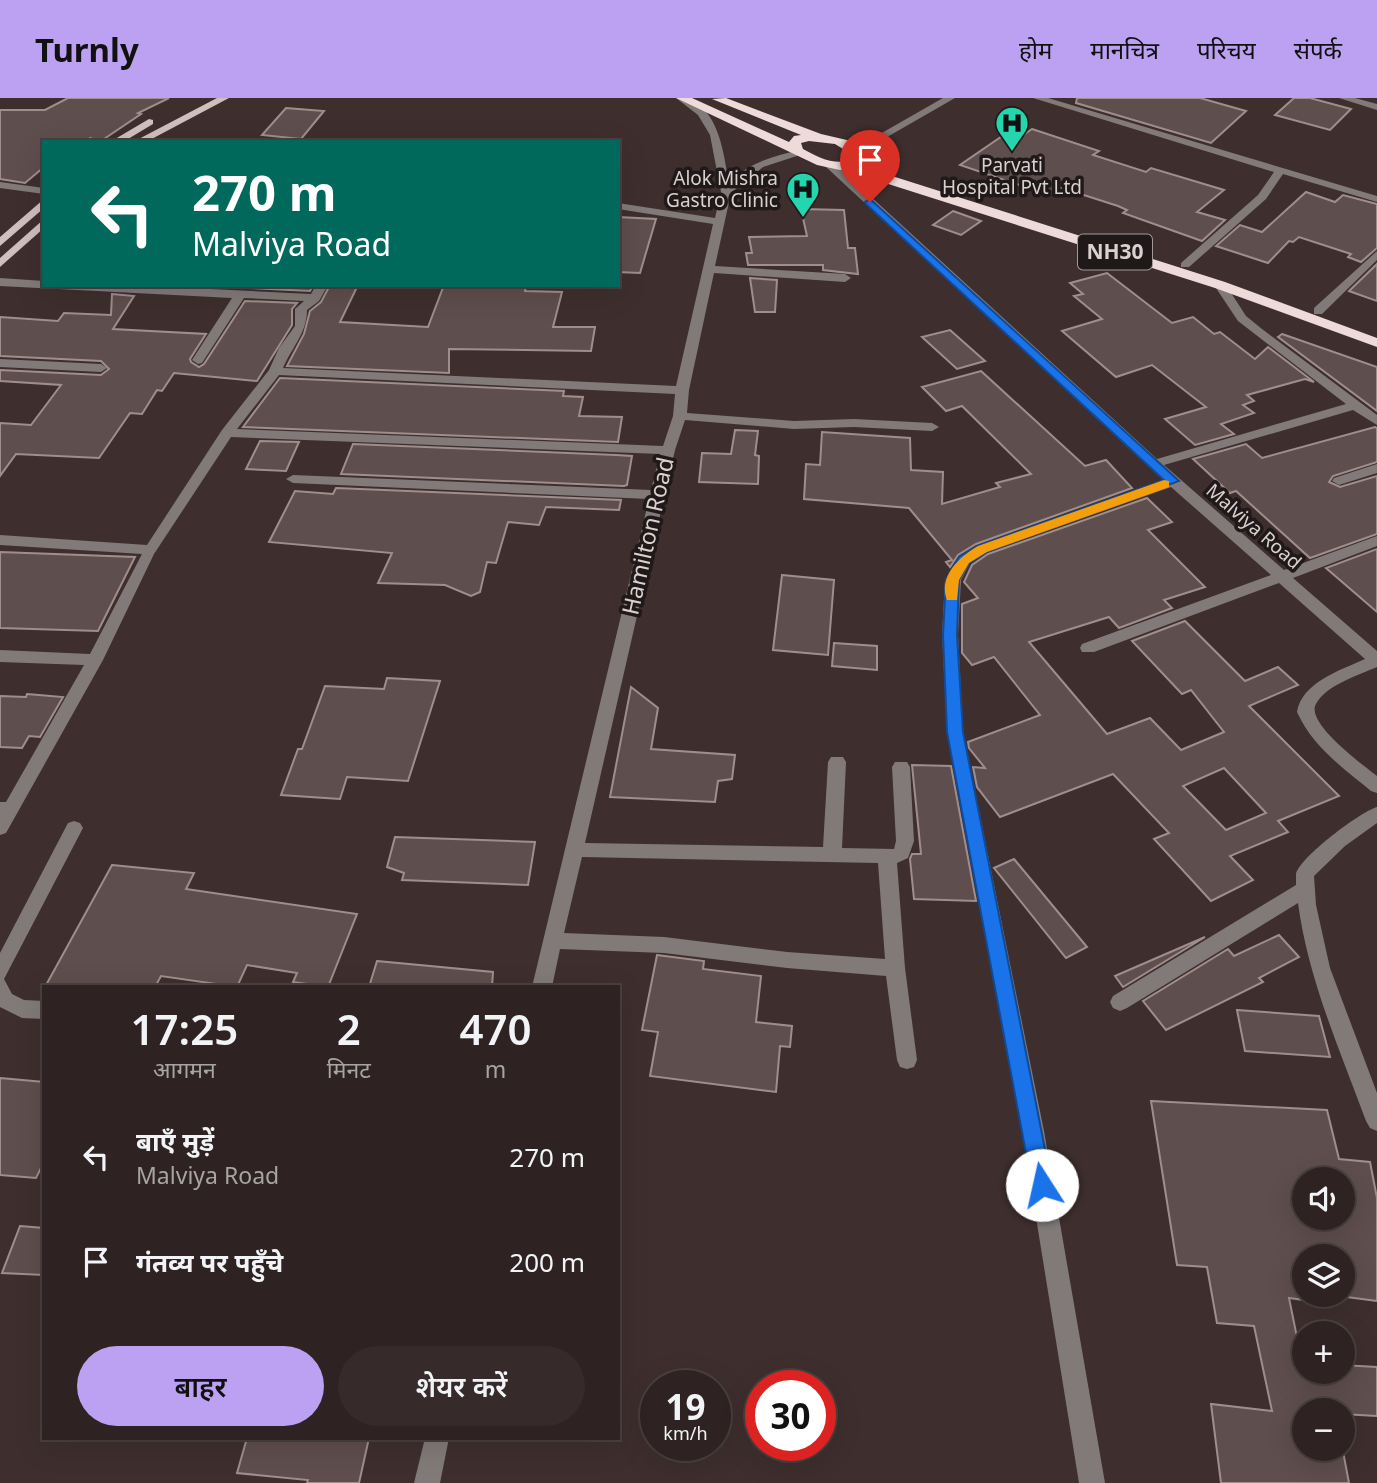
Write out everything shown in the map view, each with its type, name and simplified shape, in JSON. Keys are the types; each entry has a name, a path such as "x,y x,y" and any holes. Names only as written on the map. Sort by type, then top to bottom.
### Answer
{"highway":[{"path":"682,98 829,164 857,156"},
{"path":"716,98 819,137 857,156 888,163"},
{"path":"800,152 795,143 799,139 819,137"},
{"name":"NH30","path":"857,156 900,183 1220,285 1377,343"},
{"name":"NH30","path":"914,172 1377,332"}],"main road":[{"path":"175,110 199,98"},
{"path":"142,140 224,98"},
{"path":"119,140 163,116"},
{"path":"0,243 42,204"},
{"path":"0,264 42,225"}],"street":[{"name":"Hamilton Road","path":"542,985 668,450 680,416 682,390 726,192 715,135 702,113 682,98"},
{"path":"857,156 950,98"},
{"path":"1038,98 1377,199"},
{"path":"1344,98 1377,107"},
{"path":"726,192 758,164 800,152"},
{"name":"Malviya Road","path":"829,164 1154,464 1374,653"},
{"path":"1185,265 1262,197 1281,170"},
{"path":"0,184 42,191"},
{"path":"620,206 721,222"},
{"path":"1318,311 1377,254"},
{"path":"710,270 845,278"},
{"path":"0,282 42,285"},
{"path":"1220,285 1242,318 1258,332 1377,421"},
{"path":"98,287 241,293 318,291"},
{"path":"0,540 151,550 227,433 275,371 285,348 301,326 301,309 318,291"},
{"path":"198,360 241,293"},
{"path":"0,363 102,368"},
{"path":"275,371 682,390"},
{"path":"1154,464 1348,408"},
{"path":"680,416 794,425 853,422 932,427"},
{"path":"227,433 668,450"},
{"path":"1339,481 1377,468"},
{"path":"293,479 658,495"},
{"path":"1092,1483 1033,1131 955,732 950,635 953,580 964,560 982,549 1173,481"},
{"path":"1088,648 1377,541"},
{"path":"0,828 5,809 95,660 148,556"},
{"path":"1374,653 1320,690 1307,704 1304,713 1310,727 1377,786"},
{"path":"0,656 95,660"},
{"path":"832,856 837,762"},
{"path":"575,850 887,858 896,856 904,849 901,767"},
{"path":"1377,814 1356,825 1330,846 1306,874 1305,889 1306,909 1320,964 1377,1121"},
{"path":"0,972 74,828"},
{"path":"887,858 895,968 907,1060"},
{"path":"1120,1002 1305,889"},
{"path":"553,941 664,945 787,960 895,968"},
{"path":"0,986 3,999 22,1009 42,1010"},
{"path":"427,1483 437,1440"}],"building":[{"path":"68,98 169,98 138,113 141,114 102,140 42,140 42,169 25,183 0,179 0,110 45,110"},
{"path":"1077,98 1200,98 1246,111 1211,143 1076,103"},
{"path":"1294,98 1310,98 1351,109 1330,130 1275,115"},
{"path":"286,108 324,111 301,139 262,135"},
{"path":"1032,129 1099,151 1093,155 1146,172 1151,168 1224,190 1197,212 1225,220 1202,241 1123,213 1127,210 1118,206 1059,187 1049,195 960,165 1008,132 1022,136"},
{"path":"1306,192 1335,202 1343,195 1377,204 1377,248 1361,262 1348,257 1351,254 1299,237 1293,242 1289,241 1268,263 1216,246 1240,225 1262,232"},
{"path":"801,209 844,210 848,248 855,248 858,274 823,270 823,265 748,265 746,253 752,253 749,237 807,236"},
{"path":"953,211 981,221 961,235 933,225"},
{"path":"620,217 656,219 640,273 620,272"},
{"path":"1377,264 1377,301 1349,291"},
{"path":"1107,273 1172,323 1193,317 1214,334 1220,332 1255,359 1268,347 1314,382 1305,379 1247,395 1254,401 1243,405 1254,413 1221,424 1234,434 1195,445 1165,419 1206,407 1152,365 1116,377 1062,331 1102,319 1074,296 1083,294 1070,283"},
{"path":"750,278 777,280 775,312 755,312"},
{"path":"251,287 312,287 310,291"},
{"path":"329,287 357,287 340,322 428,327 443,287 526,287 525,291 562,292 553,327 595,327 591,351 449,349 449,373 287,366 304,334 310,311 321,302"},
{"path":"112,294 134,296 113,329 206,334 190,359 199,367 204,364 245,301 297,303 292,309 292,325 257,381 174,373 162,391 157,390 142,414 130,413 99,458 16,454 0,476 0,423 31,425 61,385 0,381 0,370 101,375 109,369 101,361 0,356 0,317 58,321 64,313 111,315"},
{"path":"950,330 985,361 957,369 922,337"},
{"path":"1282,334 1377,367 1377,411 1278,337"},
{"path":"981,371 1085,466 1106,460 1132,488 976,544 958,555 950,567 946,562 952,560 909,508 804,499 806,464 820,465 822,432 910,438 911,470 943,472 942,504 1000,487 996,483 1031,474 962,406 946,411 922,387"},
{"path":"280,378 564,391 563,396 583,397 579,416 622,417 618,442 243,427"},
{"path":"1375,427 1377,462 1333,476 1329,482 1340,487 1377,476 1377,534 1310,558 1236,491 1230,493 1193,459 1246,444 1262,458"},
{"path":"735,430 758,431 755,455 759,456 758,484 699,482 702,453 731,454"},
{"path":"260,441 299,442 286,471 246,469"},
{"path":"353,444 632,456 627,485 624,486 341,474"},
{"path":"336,488 621,500 619,510 546,507 539,525 508,522 496,563 487,562 480,592 471,596 445,585 378,583 392,553 269,542 295,491 333,494"},
{"path":"1147,498 1172,522 1148,530 1205,587 1164,600 1172,608 1119,628 1109,617 1029,642 1107,734 1150,718 1181,750 1224,732 1191,690 1182,694 1132,641 1185,621 1245,681 1278,667 1298,685 1249,706 1339,796 1278,821 1288,832 1230,856 1253,880 1211,901 1154,839 1169,833 1113,774 1000,817 977,787 973,767 985,768 969,748 968,742 1040,715 994,657 972,665 962,653 962,604 978,598 964,582 972,565 988,554","holes":["1224,768 1266,813 1226,830 1183,786"]},
{"path":"1377,549 1377,612 1326,568"},
{"path":"0,552 135,557 98,631 0,628"},
{"path":"782,575 834,580 828,655 773,650"},
{"path":"834,643 877,646 877,670 832,666"},
{"path":"387,678 440,681 408,781 347,777 340,799 281,795 298,749 302,749 325,686 384,689"},
{"path":"631,687 658,708 651,749 735,755 732,779 718,781 715,802 610,797"},
{"path":"27,694 63,697 40,737 29,736 22,748 0,747 0,696 26,697"},
{"path":"912,765 951,766 976,901 914,899 910,859 912,854 921,854"},
{"path":"395,837 535,842 528,885 402,880 404,873 387,867"},
{"path":"1014,859 1087,947 1066,958 994,868"},
{"path":"112,865 194,873 186,889 357,914 329,985 293,982 297,973 247,965 238,985 161,976 156,985 46,985"},
{"path":"1279,935 1299,957 1259,978 1263,982 1166,1030 1143,1001 1228,949 1234,956"},
{"path":"1205,937 1123,987 1115,976"},
{"path":"657,955 704,961 703,969 761,976 756,1022 792,1026 790,1047 780,1046 776,1092 650,1076 658,1032 642,1030"},
{"path":"377,961 493,972 492,985 370,985"},
{"path":"1237,1010 1319,1016 1330,1057 1245,1051"},
{"path":"0,1078 42,1082 42,1166 36,1178 0,1175"},
{"path":"1151,1101 1327,1110 1339,1159 1370,1162 1377,1198 1377,1301 1355,1298 1355,1244 1292,1244 1292,1298 1289,1298 1294,1321 1292,1384 1355,1384 1355,1366 1377,1367 1377,1416 1355,1415 1355,1398 1292,1398 1292,1461 1345,1461 1349,1483 1221,1483 1211,1404 1272,1411 1254,1326 1217,1323 1207,1267 1177,1265"},
{"path":"20,1226 42,1228 42,1275 2,1273"},
{"path":"246,1440 369,1440 359,1483 307,1483 308,1480 237,1473"}],"slow traffic":[{"path":"952,597 953,580 964,560 982,549 1164,484"}],"place":[{"name":"Parvati Hospital Pvt Ltd","path":"1012,153"},
{"name":"Alok Mishra Gastro Clinic","path":"803,219"}],"route":[{"path":"870,202 1173,481 982,549 964,560 953,580 950,635 955,732 1042,1185"}]}
